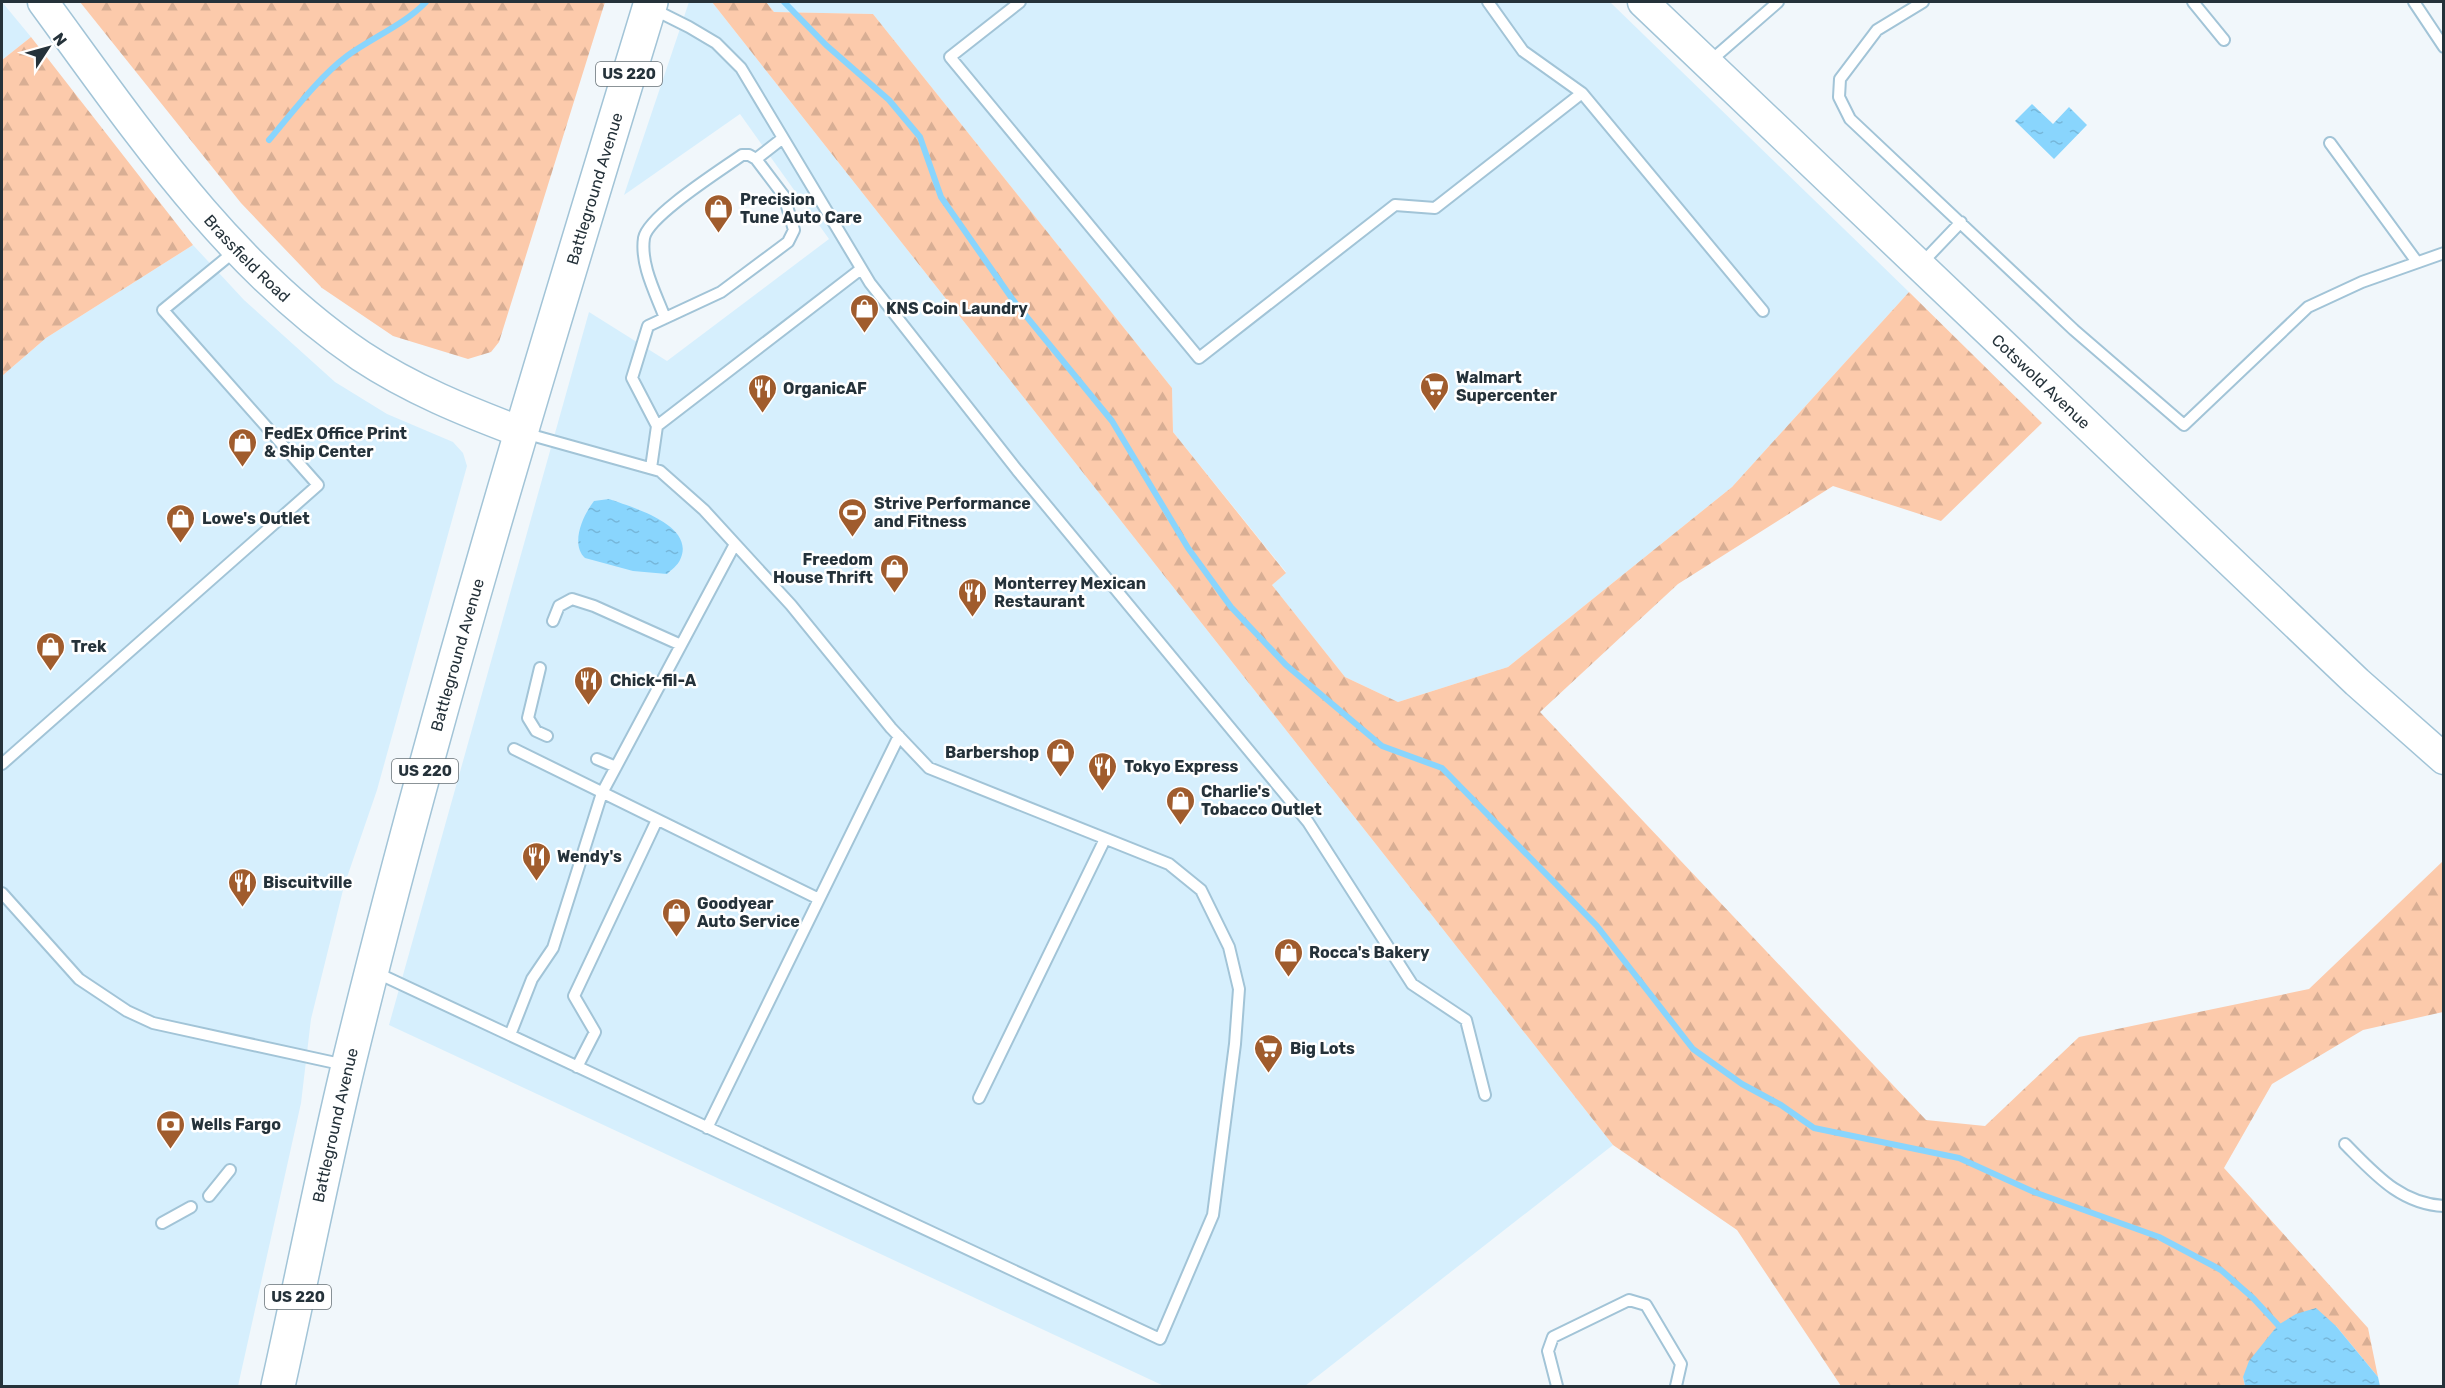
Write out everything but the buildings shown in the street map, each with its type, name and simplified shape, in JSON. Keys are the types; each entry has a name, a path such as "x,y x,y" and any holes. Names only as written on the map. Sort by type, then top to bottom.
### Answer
{"main road":[{"name":"Battleground Avenue","path":"278,1386 348,1066 420,788 521,432 650,5"}],"street":[{"name":"Brassfield Road","path":"43,2 181,186 237,249 317,324 362,356 450,405 521,432"},
{"name":"Cotswold Avenue","path":"1643,2 2357,682 2444,759"}],"lane":[{"path":"1020,2 950,57 1199,358 1395,205 1435,208 1582,93"},
{"path":"1488,2 1524,51 1582,93 1763,311"},
{"path":"1708,64 1778,2"},
{"path":"1923,2 1878,30 1840,79 1839,97 1850,119 2074,330 2184,425 2308,306 2362,282 2444,253"},
{"path":"2193,2 2224,40"},
{"path":"2414,2 2444,47"},
{"path":"650,5 716,43 741,68 870,284 1017,470 1308,822 1412,984 1466,1020 1485,1095"},
{"path":"756,159 783,138"},
{"path":"2330,143 2417,262"},
{"path":"651,468 657,426 632,378 648,326 721,292 788,243 794,230 784,196 756,159 749,155 742,155 657,217 644,236 644,255 648,272 665,318"},
{"path":"1920,265 1961,222"},
{"path":"2,764 318,485 164,310 237,249"},
{"path":"657,426 861,269"},
{"path":"372,970 1160,1339 1213,1215 1235,1044 1239,989 1229,947 1201,890 1169,864 929,768 899,736 791,605 704,510 660,471 521,432"},
{"path":"510,1035 532,979 553,948 602,793 735,544"},
{"path":"554,621 559,606 572,599 594,606 681,645"},
{"path":"540,668 528,718 536,731 547,736"},
{"path":"706,1128 899,736"},
{"path":"514,749 819,899"},
{"path":"597,759 616,767"},
{"path":"577,1067 595,1032 574,996 657,820"},
{"path":"980,1098 1105,839"},
{"path":"2,893 79,979 127,1011 153,1023 348,1066"},
{"path":"2345,1144 2379,1179 2403,1196 2427,1205 2444,1206"},
{"path":"209,1196 230,1170"},
{"path":"162,1223 191,1207"},
{"path":"1557,1386 1548,1352 1553,1337 1629,1300 1646,1305 1681,1364 1676,1386"}],"shaded area":[{"path":"2,2 31,37 2,60"},
{"path":"689,2 712,2 1613,1145 1305,1386 1164,1386 389,1025 589,312 667,361 829,239 740,114 624,195"},
{"path":"766,2 1610,2 1909,292 1732,487 1508,667 1398,702 1345,677 1272,585 1286,572 1173,432 1172,388 873,14 774,12"},
{"path":"193,245 244,300 335,382 387,414 453,442 463,453 467,466 377,790 344,886 311,1019 301,1103 238,1386 2,1386 2,376 46,338"}],"green space":[{"path":"80,2 605,2 499,342 491,352 468,359 393,336 322,288 241,203"},
{"path":"712,2 766,2 774,12 873,14 1172,388 1173,432 1286,573 1272,585 1345,677 1398,702 1508,667 1732,487 1909,292 2042,423 1941,521 1833,486 1678,584 1540,712 1926,1120 1985,1126 2079,1037 2309,989 2443,861 2443,1012 2363,1030 2272,1084 2224,1168 2368,1328 2378,1377 2336,1326 2243,1377 2245,1386 1841,1386 1737,1230 1613,1145"},
{"path":"31,37 193,245 46,338 2,376 2,60"}],"water":[{"path":"2032,104 2053,124 2069,107 2087,125 2054,159 2015,121"},
{"path":"609,499 659,519 671,527 679,537 683,548 680,560 667,574 633,571 585,558 578,538 582,521 594,501"},
{"path":"2316,1308 2336,1326 2378,1377 2380,1386 2245,1386 2243,1377 2249,1361 2278,1325 2296,1314"}],"waterway":[{"path":"269,140 326,74 347,56 398,24 426,2"},
{"path":"784,2 826,45 889,100 920,137 941,197 1013,300 1112,421 1188,548 1231,607 1286,665 1382,746 1442,768 1597,926 1693,1049 1742,1084 1781,1105 1814,1128 1959,1158 2034,1192 2159,1237 2221,1270 2253,1298 2278,1325"}],"place":[{"name":"Precision Tune Auto Care","path":"719,234"},
{"name":"KNS Coin Laundry","path":"865,334"},
{"name":"Walmart Supercenter","path":"1435,412"},
{"name":"OrganicAF","path":"762,414"},
{"name":"FedEx Office Print & Ship Center","path":"243,468"},
{"name":"Strive Performance and Fitness","path":"853,538"},
{"name":"Lowe's Outlet","path":"181,544"},
{"name":"Freedom House Thrift","path":"894,594"},
{"name":"Monterrey Mexican Restaurant","path":"973,618"},
{"name":"Trek","path":"50,672"},
{"name":"Chick-fil-A","path":"589,706"},
{"name":"Barbershop","path":"1060,778"},
{"name":"Tokyo Express","path":"1103,792"},
{"name":"Charlie's Tobacco Outlet","path":"1180,826"},
{"name":"Wendy's","path":"536,882"},
{"name":"Biscuitville","path":"242,908"},
{"name":"Goodyear Auto Service","path":"676,938"},
{"name":"Rocca's Bakery","path":"1288,978"},
{"name":"Big Lots","path":"1269,1074"},
{"name":"Wells Fargo","path":"170,1150"}]}
